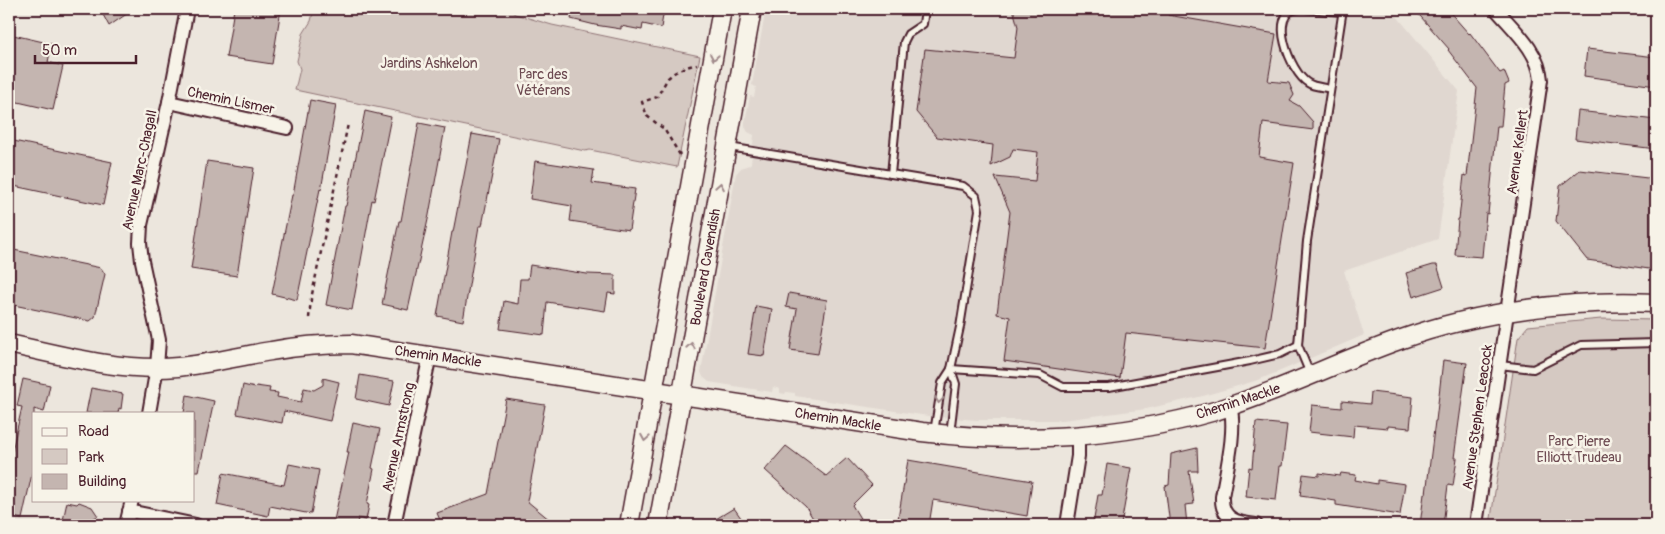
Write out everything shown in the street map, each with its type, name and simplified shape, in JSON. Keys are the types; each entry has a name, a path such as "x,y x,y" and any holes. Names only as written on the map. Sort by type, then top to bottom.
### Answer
{"street":[{"name":"Avenue Marc-Chagall","path":"149,412 157,367 159,340 142,261 141,225 188,9"},
{"name":"Boulevard Cavendish","path":"629,525 722,9"},
{"name":"Boulevard Cavendish","path":"658,525 752,9"},
{"name":"Avenue Kellert","path":"1496,9 1535,56 1540,67 1542,80 1508,313"},
{"name":"Chemin Lismer","path":"169,102 287,128"},
{"name":"Chemin Mackle","path":"9,344 116,366 177,367 222,362 270,351 321,344 350,344 942,434 1015,438 1078,435 1146,426 1196,416 1230,406 1386,344 1421,332 1468,320 1508,313 1594,303 1656,303"},
{"name":"Avenue Stephen Leacock","path":"1476,525 1508,313"},
{"name":"Avenue Armstrong","path":"394,525 430,355"},
{"path":"1230,406 1233,427 1222,505 1234,521 1256,525"},
{"path":"1067,525 1078,456 1078,435"},
{"path":"126,525 130,506 196,525"}],"lane":[{"path":"891,174 904,42 908,34 922,24 925,9"},
{"path":"1298,9 1288,13 1284,19 1284,44 1288,55 1306,82 1330,89"},
{"path":"1308,9 1342,11 1307,241 1298,345 1311,375"},
{"path":"727,146 962,186 976,196 979,210 960,327 951,369 942,383 942,434"},
{"path":"1500,365 1533,369 1581,345 1656,344"},
{"path":"951,369 1040,375 1063,387 1109,386 1250,361 1280,354 1298,345"},
{"path":"942,434 956,384 951,369"}],"path":[{"path":"684,158 664,129 648,116 642,102 657,97 668,78 674,73 692,65 701,64"},
{"path":"309,318 311,298 348,124"}],"shaded area":[{"path":"766,9 1391,9 1459,91 1438,239 1344,271 1364,335 1255,381 1203,396 1146,409 1063,420 977,420 928,416 795,396 795,393 780,393 780,389 773,387 772,392 709,382 703,377 701,372 736,174 741,168 751,163 754,135 748,132 745,122 750,96 754,97 756,87 752,85"}],"green space":[{"path":"314,9 507,9 515,14 552,25 700,56 677,167 590,150 585,151 295,90 300,69 297,61 303,34 311,21"},
{"name":"Parc Pierre Elliott Trudeau","path":"1601,319 1656,320 1656,525 1490,525 1518,338 1528,326"}],"building":[{"path":"100,9 134,9 109,26"},
{"path":"234,9 281,9 272,64 226,57"},
{"path":"573,9 664,9 661,28 643,24 642,30 621,26 621,29 595,25 571,19"},
{"path":"1013,9 1169,9 1168,15 1276,34 1268,81 1289,83 1294,95 1290,101 1299,106 1313,122 1313,130 1263,123 1259,157 1294,163 1265,348 1126,333 1120,378 1004,361 1010,317 997,314 1010,212 995,177 1035,181 1038,152 1013,149 1010,157 991,166 993,145 937,137 916,112 925,49 1014,58 1018,27"},
{"path":"1414,9 1447,9 1470,33 1500,73 1504,71 1509,83 1505,85 1501,126 1497,126 1482,257 1455,255 1458,219 1464,175 1467,176 1477,88 1449,49"},
{"path":"9,34 52,44 48,62 63,66 53,110 9,100"},
{"path":"1587,49 1656,57 1656,86 1584,76"},
{"path":"310,100 336,105 321,190 297,300 272,294 293,195"},
{"path":"365,111 391,117 374,201 372,200 352,310 326,305"},
{"path":"1578,111 1656,120 1656,149 1575,139"},
{"path":"419,123 445,128 429,215 408,310 382,304 399,221 401,221"},
{"path":"472,134 499,139 482,226 479,226 463,321 437,316"},
{"path":"9,140 112,162 103,205 9,185"},
{"path":"207,161 254,168 237,276 191,269"},
{"path":"535,161 594,170 592,183 635,189 629,230 570,221 572,206 530,199"},
{"path":"1580,170 1656,179 1656,270 1587,260 1556,221 1560,186"},
{"path":"9,249 101,268 105,274 95,317 90,321 9,304"},
{"path":"530,265 587,274 615,275 615,294 608,293 605,311 547,302 544,335 500,329 504,301 518,304 520,279 528,279"},
{"path":"1437,265 1444,287 1413,297 1406,273"},
{"path":"789,293 827,300 818,354 790,350 797,309 786,307"},
{"path":"756,306 772,309 764,356 748,354"},
{"path":"1443,360 1467,363 1454,458 1457,458 1453,486 1448,485 1443,525 1420,525 1424,494 1426,494"},
{"path":"360,375 394,381 389,406 356,399"},
{"path":"323,378 339,382 330,421 284,411 282,423 237,414 243,385 255,388 256,386 270,388 269,392 278,393 277,397 301,402 304,388 314,390 323,385"},
{"path":"23,379 50,385 44,412 34,409 34,412 32,412 32,474 22,519 9,516 9,450 12,451 22,407 17,406"},
{"path":"91,388 123,394 121,409 119,408 118,412 86,412"},
{"path":"1371,392 1413,397 1410,428 1354,425 1353,437 1309,432 1312,405 1342,408 1342,401 1370,404"},
{"path":"187,395 214,401 199,471 195,471 195,412 184,412"},
{"path":"506,399 545,405 527,501 556,525 442,525 437,513 488,494"},
{"path":"1256,422 1287,425 1276,500 1246,497 1249,467 1252,468"},
{"path":"353,423 380,429 372,468 374,469 367,504 369,505 366,520 358,518 357,524 333,525 349,452 347,452"},
{"path":"786,446 826,476 847,458 872,485 852,505 864,525 817,525 806,507 765,470"},
{"path":"1197,448 1198,471 1189,471 1194,504 1185,505 1187,525 1170,525 1165,486 1169,485 1171,454"},
{"path":"908,460 1032,481 1027,516 933,500 929,525 897,525"},
{"path":"289,464 319,470 311,514 270,506 268,516 217,505 223,473 284,485"},
{"path":"1107,464 1131,468 1121,525 1093,525 1098,495 1102,495"},
{"path":"1319,473 1340,476 1341,473 1356,475 1355,480 1377,484 1377,480 1405,484 1400,515 1336,505 1336,501 1300,496 1303,474 1319,476"},
{"path":"67,502 77,504 79,502 92,507 98,516 94,518 93,525 62,525"},
{"path":"734,508 746,525 706,525"}],"park label":[{"name":"Jardins Ashkelon","path":"429,63"},
{"name":"Parc des Vétérans","path":"543,82"}]}
